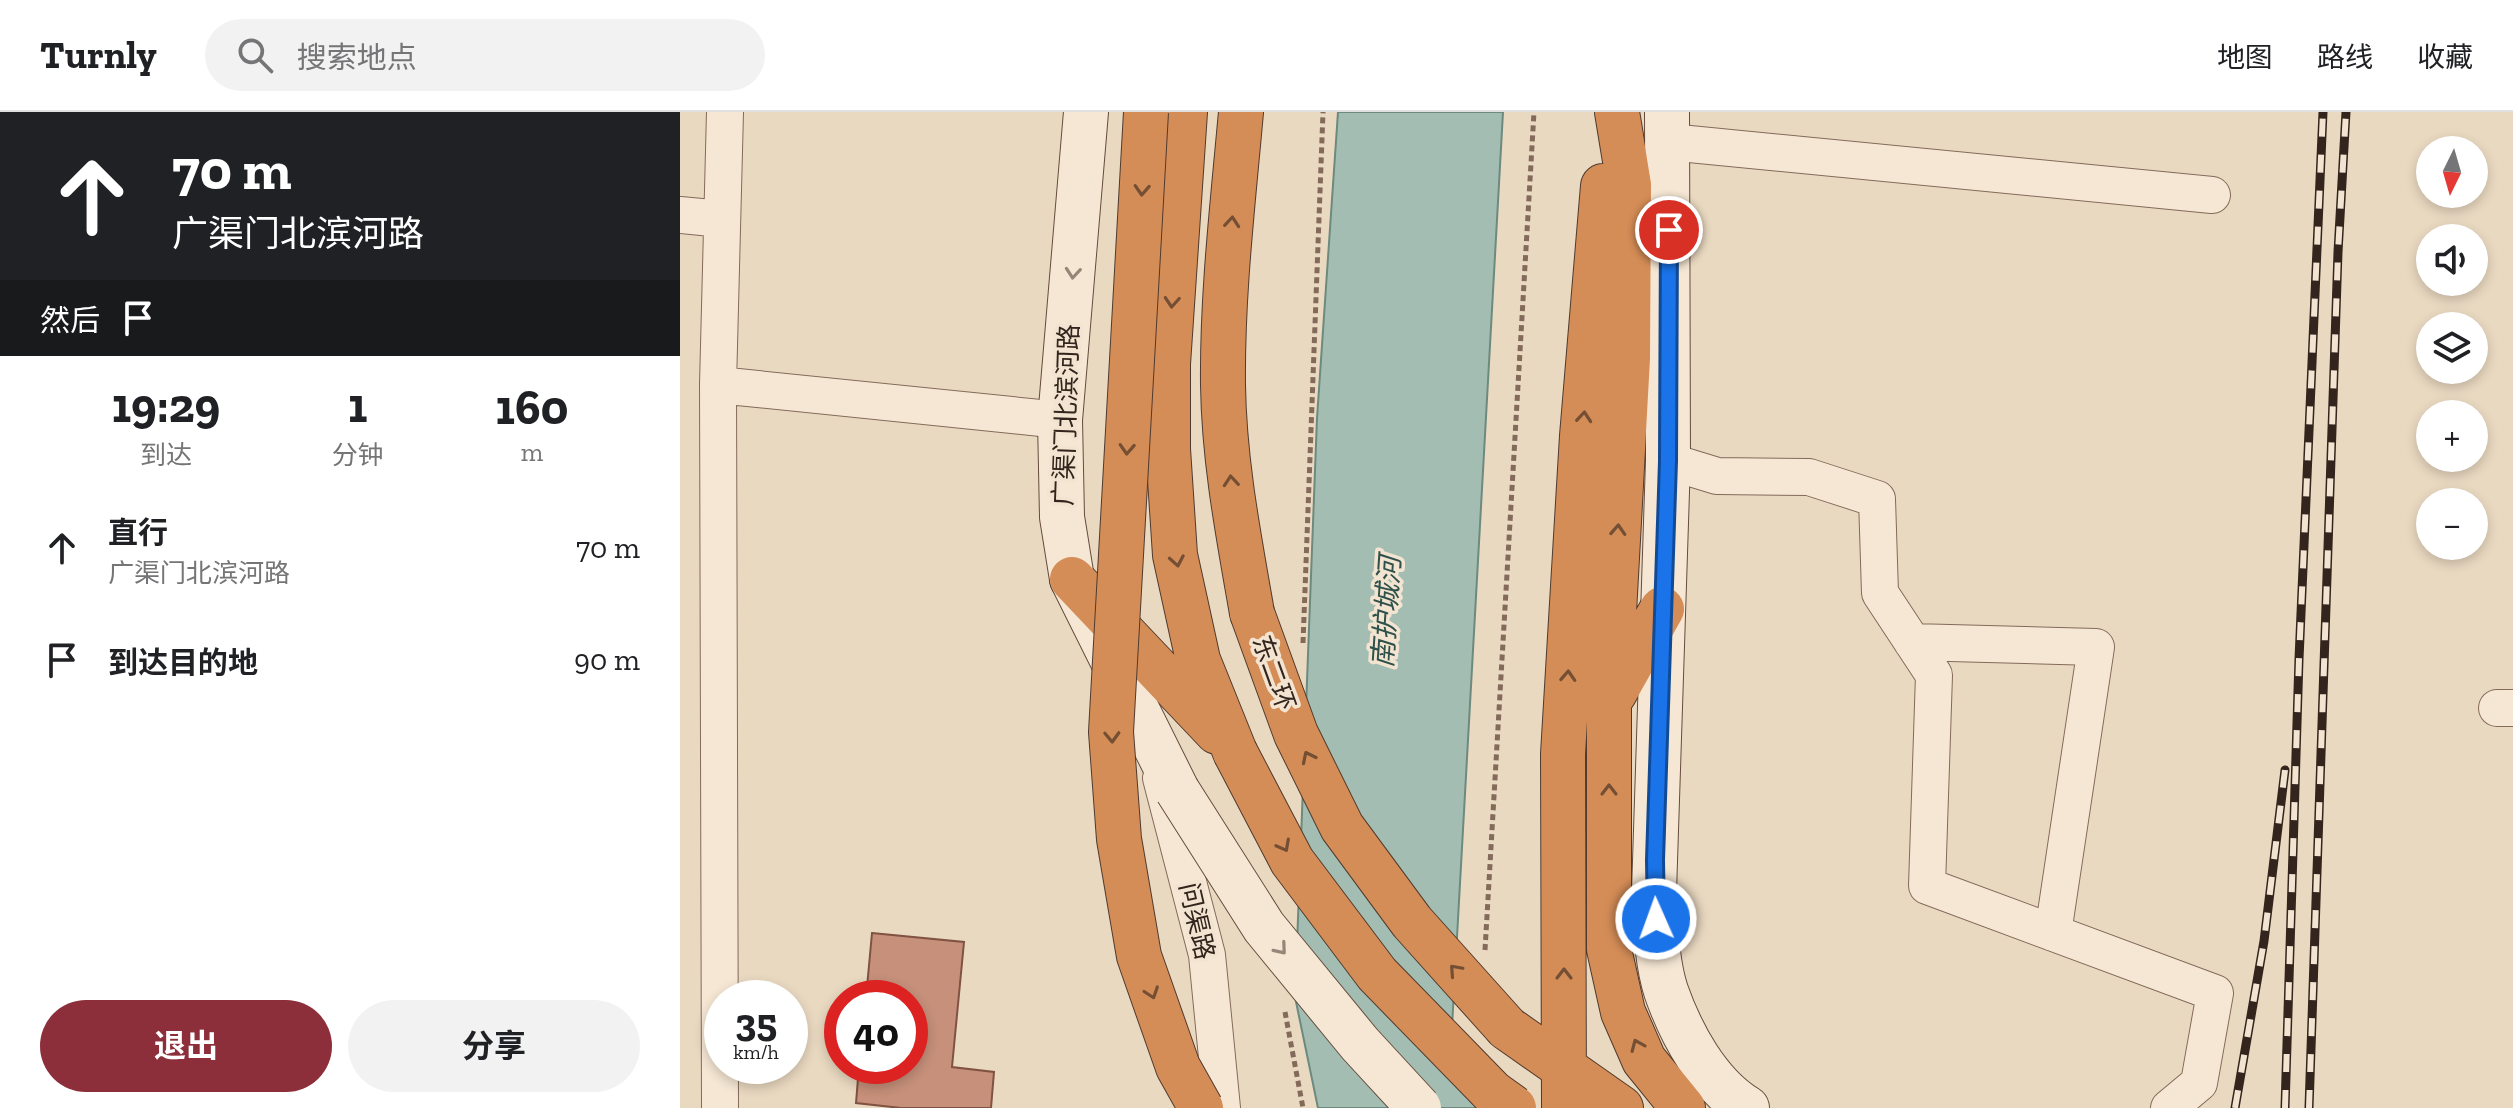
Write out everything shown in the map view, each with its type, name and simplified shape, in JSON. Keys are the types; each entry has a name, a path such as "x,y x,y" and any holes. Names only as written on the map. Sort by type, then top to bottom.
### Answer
{"highway":[{"path":"1146,112 1111,732 1119,839 1139,956 1178,1067 1201,1108"},
{"path":"1185,112 1168,364 1168,449 1174,540 1198,660 1235,752 1292,861 1377,974 1493,1093 1514,1108"},
{"name":"东二环","path":"1241,112 1227,276 1223,385 1232,504 1252,613 1296,734 1342,827 1412,922 1507,1028 1621,1108"},
{"path":"1564,1108 1563,754 1582,436 1609,112"},
{"path":"1617,112 1629,185 1628,358 1609,703 1609,949 1623,1012 1644,1060 1683,1108"},
{"path":"1072,579 1235,752"},
{"path":"1609,703 1662,609"}],"street":[{"path":"720,1108 718,385 725,112"},
{"name":"广渠门北滨河路","path":"1086,112 1060,420 1062,517 1072,579 1177,790 1264,927 1360,1044 1419,1108"},
{"path":"1747,1108 1706,1070 1685,1034 1666,990 1658,947 1654,892 1668,461 1668,127 2212,195"},
{"path":"680,215 722,219"},
{"path":"718,385 1060,420"},
{"path":"1668,461 1717,476 1809,477 1877,499 1880,593 1934,675 1927,886 2215,993 2199,1083 2169,1108"},
{"path":"1912,642 2096,647 2053,933"},
{"name":"问渠路","path":"1151,738 1207,955 1222,1108"}],"path":[{"path":"1302,645 1323,112"},
{"path":"1485,962 1534,112"},
{"path":"1282,1001 1303,1108"}],"water":[{"name":"南护城河","path":"1338,112 1503,112 1452,1027 1484,1108 1318,1108 1295,997 1317,418"}],"building":[{"path":"872,933 964,942 952,1067 994,1072 991,1108 901,1108 856,1103 858,1084 928,1084 928,980 868,980"}],"railway":[{"path":"2285,1108 2299,659 2323,112"},
{"path":"2309,1108 2338,252 2346,112"},
{"path":"2235,1108 2264,941 2285,770"}],"route":[{"path":"1656,919 1654,892 1668,461 1669,230"}]}
